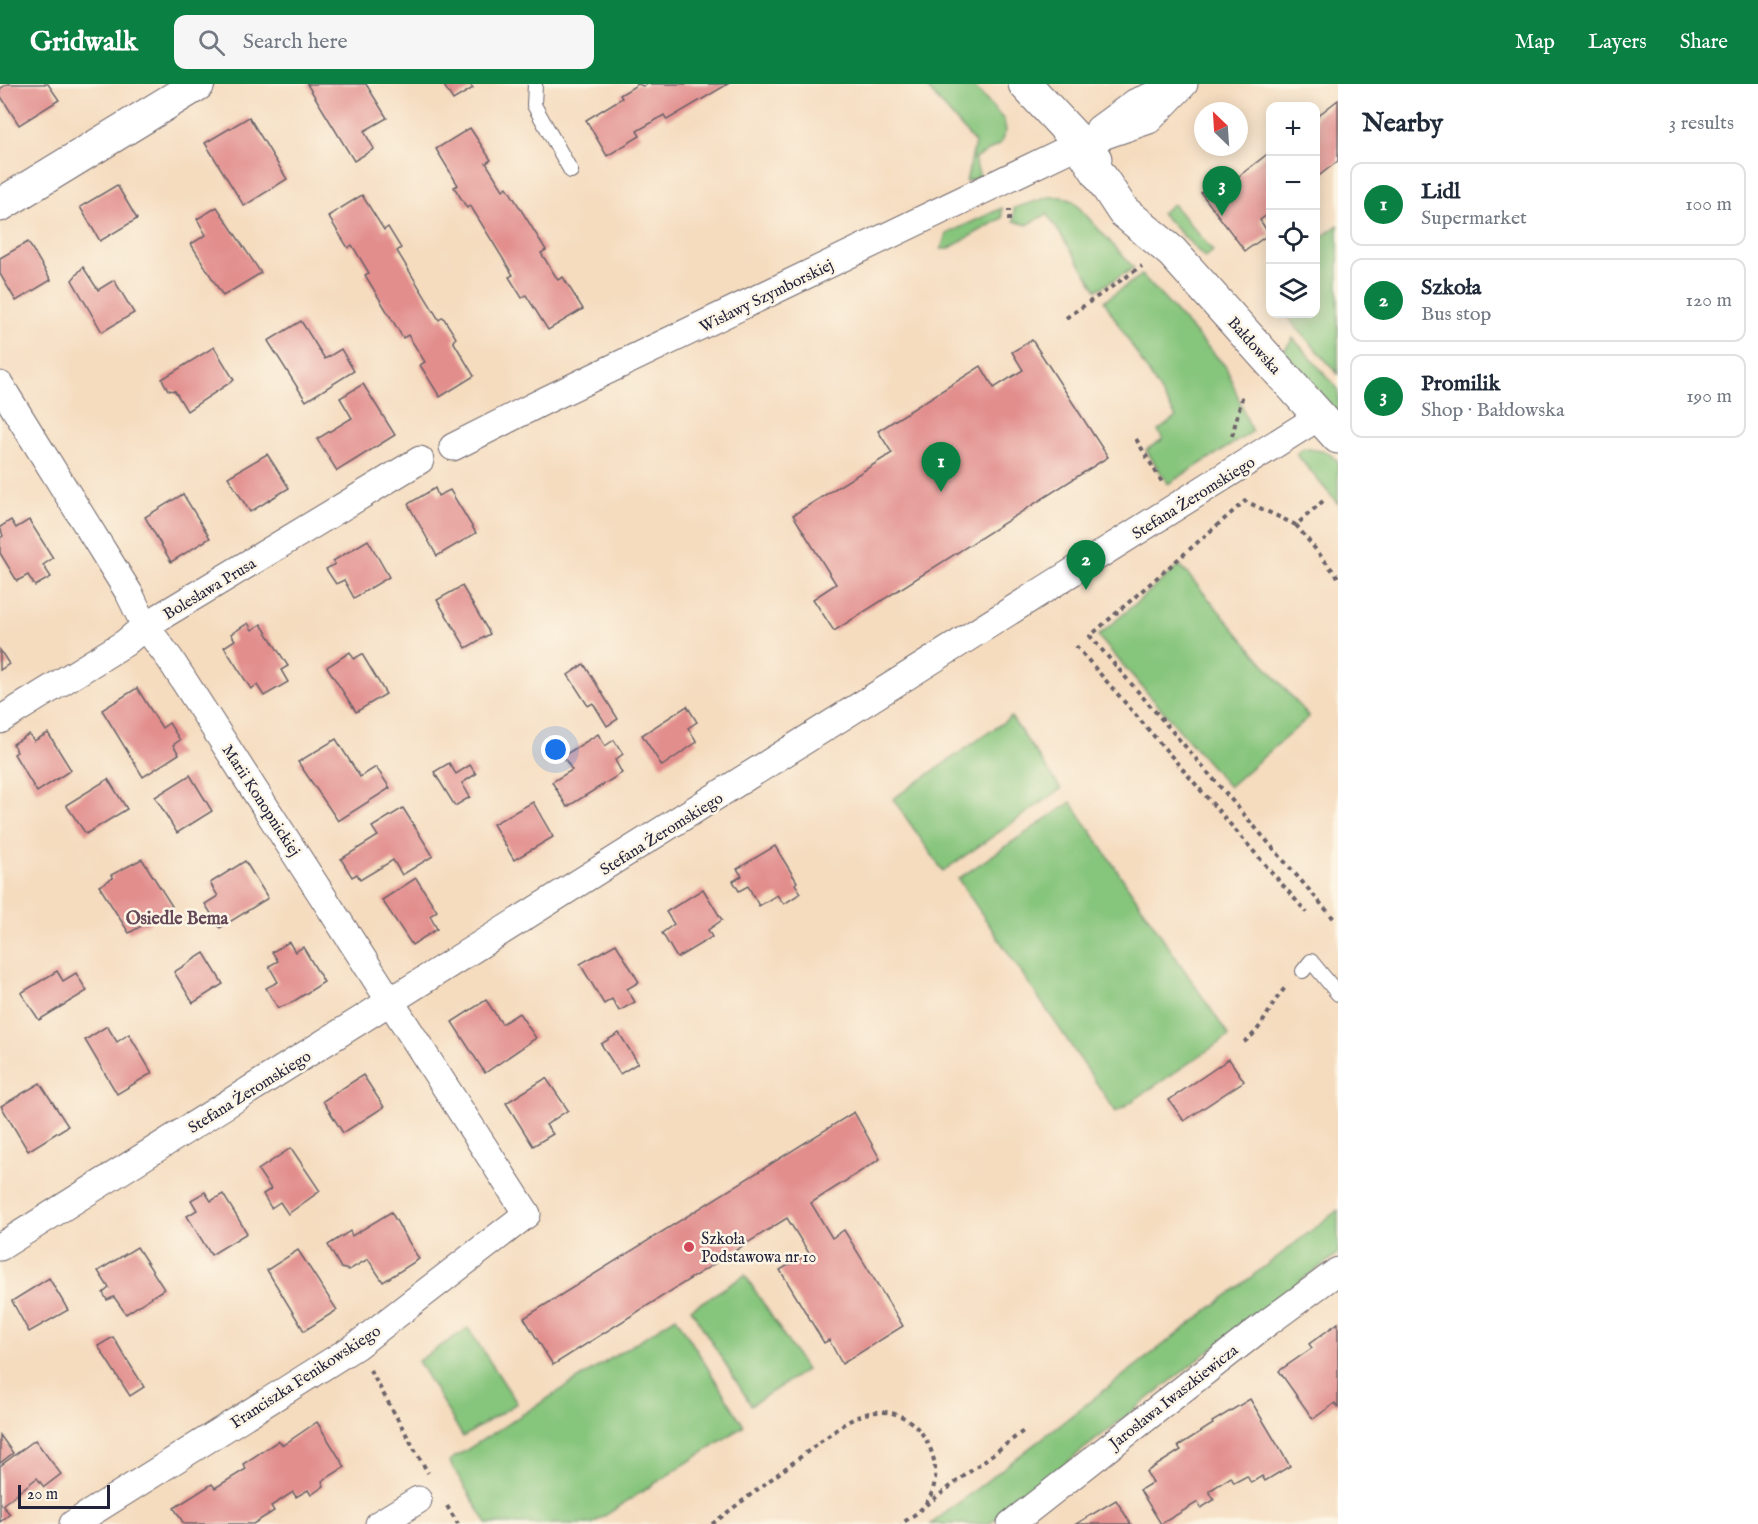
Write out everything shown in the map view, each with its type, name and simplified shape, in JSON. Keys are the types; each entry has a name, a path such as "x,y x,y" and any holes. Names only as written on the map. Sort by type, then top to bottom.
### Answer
{"street":[{"path":"0,205 198,84"},
{"name":"Bałdowska","path":"1025,84 1079,144 1138,199 1158,258 1329,427"},
{"name":"Wisławy Szymborskiej","path":"453,447 1079,144 1136,102 1183,84"},
{"name":"Marii Konopnickiej","path":"0,385 129,592 145,626 171,659 527,1214"},
{"name":"Stefana Żeromskiego","path":"0,1247 392,1002 1329,427"},
{"name":"Bolesława Prusa","path":"0,720 125,644 145,626 420,460"},
{"name":"Franciszka Fenikowskiego","path":"87,1520 356,1346 527,1214"},
{"name":"Jarosława Iwaszkiewicza","path":"1011,1524 1267,1323 1338,1271"},
{"path":"380,1524 430,1493"}],"lane":[{"path":"534,84 534,105 571,171"},
{"path":"1303,971 1311,961 1338,994"}],"path":[{"path":"1066,318 1158,258"},
{"path":"1230,442 1243,394"},
{"path":"1136,439 1156,472"},
{"path":"1335,920 1090,636 1245,501 1296,525 1338,578"},
{"path":"1296,525 1323,501"},
{"path":"1076,646 1307,913"},
{"path":"1244,1042 1258,1033 1279,994"},
{"path":"356,1346 430,1493 458,1524"},
{"path":"712,1524 843,1424 858,1416 884,1412 907,1420 929,1444 934,1461 934,1481 923,1507"},
{"path":"900,1524 1026,1429"}],"green space":[{"path":"924,84 972,84 1004,120 1006,131 1000,144 974,159 980,176 966,182 975,143"},
{"path":"1049,197 1063,197 1073,201 1134,268 1097,290 1047,214 1027,225 1014,221 1014,208"},
{"path":"1173,204 1213,251 1205,258 1161,213"},
{"path":"1002,208 1002,218 948,249 941,249 946,234"},
{"path":"1338,225 1338,374 1288,318 1320,318 1320,238"},
{"path":"1142,275 1226,367 1252,432 1168,484 1146,450 1163,439 1158,431 1176,417 1104,301"},
{"path":"1293,338 1338,389 1338,414 1284,351"},
{"path":"1303,448 1327,452 1338,461 1338,504 1296,454"},
{"path":"1180,565 1309,717 1229,787 1098,636"},
{"path":"1011,717 1061,789 943,871 893,799"},
{"path":"1071,802 1229,1036 1116,1112 958,879"},
{"path":"1338,1210 1338,1254 1282,1294 988,1524 931,1524"},
{"path":"745,1275 806,1370 751,1405 691,1309"},
{"path":"676,1317 744,1426 592,1524 487,1524 449,1461"},
{"path":"468,1328 517,1403 463,1437 418,1361"}],"building":[{"path":"7,84 48,84 59,100 19,125 0,95 0,89"},
{"path":"307,84 366,84 387,118 364,131 374,149 354,161"},
{"path":"443,84 470,84 473,88 453,100"},
{"path":"638,84 643,86 647,84 728,84 667,120 664,115 637,131 640,136 607,156 586,120 622,98 620,95"},
{"path":"1338,100 1338,161 1320,175 1320,156 1320,114"},
{"path":"249,117 287,179 244,206 205,143"},
{"path":"470,128 491,160 486,163 503,190 507,187 546,250 541,253 558,280 563,277 583,309 548,330 526,295 522,298 509,277 513,275 470,205 467,208 454,187 458,185 436,149"},
{"path":"1266,155 1266,216 1260,220 1266,229 1266,236 1245,251 1201,193 1224,175 1230,183"},
{"path":"117,185 137,219 100,241 80,207"},
{"path":"362,195 384,230 388,227 401,248 397,251 439,320 443,317 456,338 453,341 474,376 440,397 420,365 425,362 408,335 403,338 365,275 369,273 352,245 348,248 328,216"},
{"path":"217,207 261,273 223,296 191,244 206,235 197,219"},
{"path":"28,242 51,280 16,301 0,274 0,258"},
{"path":"83,267 98,290 114,280 134,313 102,332 72,280"},
{"path":"301,321 325,359 341,349 354,371 306,401 268,341"},
{"path":"1032,340 1108,457 834,631 813,599 836,584 793,515 892,453 878,431 981,366 994,388 1023,370 1012,352"},
{"path":"214,347 234,380 187,411 175,391 168,390 162,379"},
{"path":"363,384 395,435 337,471 317,439 352,418 340,398"},
{"path":"267,454 289,488 250,512 228,477"},
{"path":"435,488 438,496 450,490 476,533 437,556 408,504"},
{"path":"183,494 210,538 171,562 145,517"},
{"path":"11,520 16,528 29,520 53,558 43,565 51,577 35,586 28,575 17,581 0,553 0,538 3,536 0,527"},
{"path":"368,540 389,577 354,598 344,580 336,584 326,569 335,564 333,561"},
{"path":"462,586 490,634 466,648 437,600"},
{"path":"248,623 252,630 261,624 288,666 281,670 288,682 264,696 257,685 251,689 224,647 235,640 231,634"},
{"path":"0,650 9,664 0,670"},
{"path":"350,652 354,659 362,654 386,694 356,712 327,667"},
{"path":"584,664 618,719 607,726 593,703 588,706 568,675"},
{"path":"137,688 162,728 169,723 180,740 173,745 179,754 143,777 102,710"},
{"path":"687,706 697,722 688,728 697,742 662,766 642,735"},
{"path":"48,733 71,770 37,792 14,754 17,752 13,744 29,734 34,741"},
{"path":"598,734 605,746 614,740 623,754 615,760 622,773 567,807 552,782 572,770 563,756"},
{"path":"336,739 360,777 376,767 390,788 338,821 298,762"},
{"path":"449,763 456,774 470,765 476,774 462,783 470,797 455,806 434,772"},
{"path":"190,775 212,811 177,833 155,797"},
{"path":"108,779 127,809 86,834 66,805"},
{"path":"533,802 553,837 514,860 493,824"},
{"path":"403,808 433,856 402,875 393,860 360,880 357,874 352,877 341,859 378,836 372,827"},
{"path":"775,846 797,882 795,884 801,893 784,904 777,895 759,906 748,886 739,891 733,881 742,876 737,869"},
{"path":"142,859 172,906 146,926 145,924 129,933 99,886 113,878 111,875"},
{"path":"245,861 268,898 220,928 205,904 218,896 210,883"},
{"path":"416,878 437,911 430,916 437,929 412,945 382,900"},
{"path":"703,889 722,920 708,930 712,937 677,958 662,933 674,924 666,912"},
{"path":"289,942 295,952 303,947 324,982 291,1003 278,1008 266,988 278,982 269,966 278,961 272,952"},
{"path":"616,944 639,982 627,989 635,1002 619,1011 612,999 604,1004 580,964"},
{"path":"204,953 223,984 193,1003 174,972"},
{"path":"57,971 63,981 76,973 87,991 39,1020 21,993"},
{"path":"486,1000 502,1024 519,1013 536,1038 485,1073 452,1022"},
{"path":"107,1026 117,1042 129,1034 152,1073 117,1094 85,1040"},
{"path":"619,1033 638,1063 620,1074 601,1044"},
{"path":"1229,1059 1244,1081 1184,1121 1169,1100"},
{"path":"363,1075 384,1107 343,1133 323,1101"},
{"path":"546,1078 568,1110 546,1125 553,1134 533,1146 506,1103"},
{"path":"40,1083 68,1126 28,1151 1,1106"},
{"name":"Szkoła Podstawowa nr 10","path":"854,1112 880,1159 811,1203 832,1238 844,1230 903,1326 842,1364 829,1340 824,1343 780,1270 809,1253 787,1218 553,1365 524,1318"},
{"path":"291,1148 320,1191 288,1214 280,1202 271,1208 263,1194 271,1189 258,1170"},
{"path":"205,1192 211,1201 223,1194 247,1233 211,1255 187,1216 197,1210 191,1200"},
{"path":"391,1212 419,1259 383,1282 368,1259 349,1270 341,1268 328,1245 350,1231 352,1236"},
{"path":"137,1247 164,1289 126,1314 114,1297 107,1300 103,1293 109,1288 98,1271"},
{"path":"298,1250 337,1310 304,1331 267,1270"},
{"path":"49,1278 68,1310 29,1332 12,1301"},
{"path":"1338,1323 1338,1407 1335,1403 1313,1419 1279,1371 1312,1348 1309,1344"},
{"path":"113,1337 144,1387 130,1396 98,1346"},
{"path":"1250,1399 1290,1466 1265,1481 1262,1476 1251,1483 1247,1476 1234,1483 1231,1477 1209,1491 1214,1500 1201,1508 1198,1502 1161,1524 1140,1490 1153,1482 1146,1472 1181,1450 1178,1446 1213,1424 1212,1422"},
{"path":"317,1422 345,1467 322,1481 324,1486 311,1495 308,1490 296,1497 293,1492 271,1506 274,1511 253,1524 184,1524 174,1508 212,1484 215,1488 246,1469 243,1464 278,1441 283,1445"},
{"path":"0,1435 13,1453 0,1463"},
{"path":"35,1440 61,1474 44,1487 37,1478 2,1505 10,1514 0,1522 0,1466"},
{"path":"1116,1500 1131,1524 1076,1524"}],"place":[{"name":"Promilik","path":"1222,216"},
{"name":"Lidl","path":"941,492"},
{"name":"Szkoła","path":"1086,590"},
{"name":"Szkoła Podstawowa nr 10","path":"689,1247"}],"district":[{"name":"Osiedle Bema","path":"177,918"}]}
